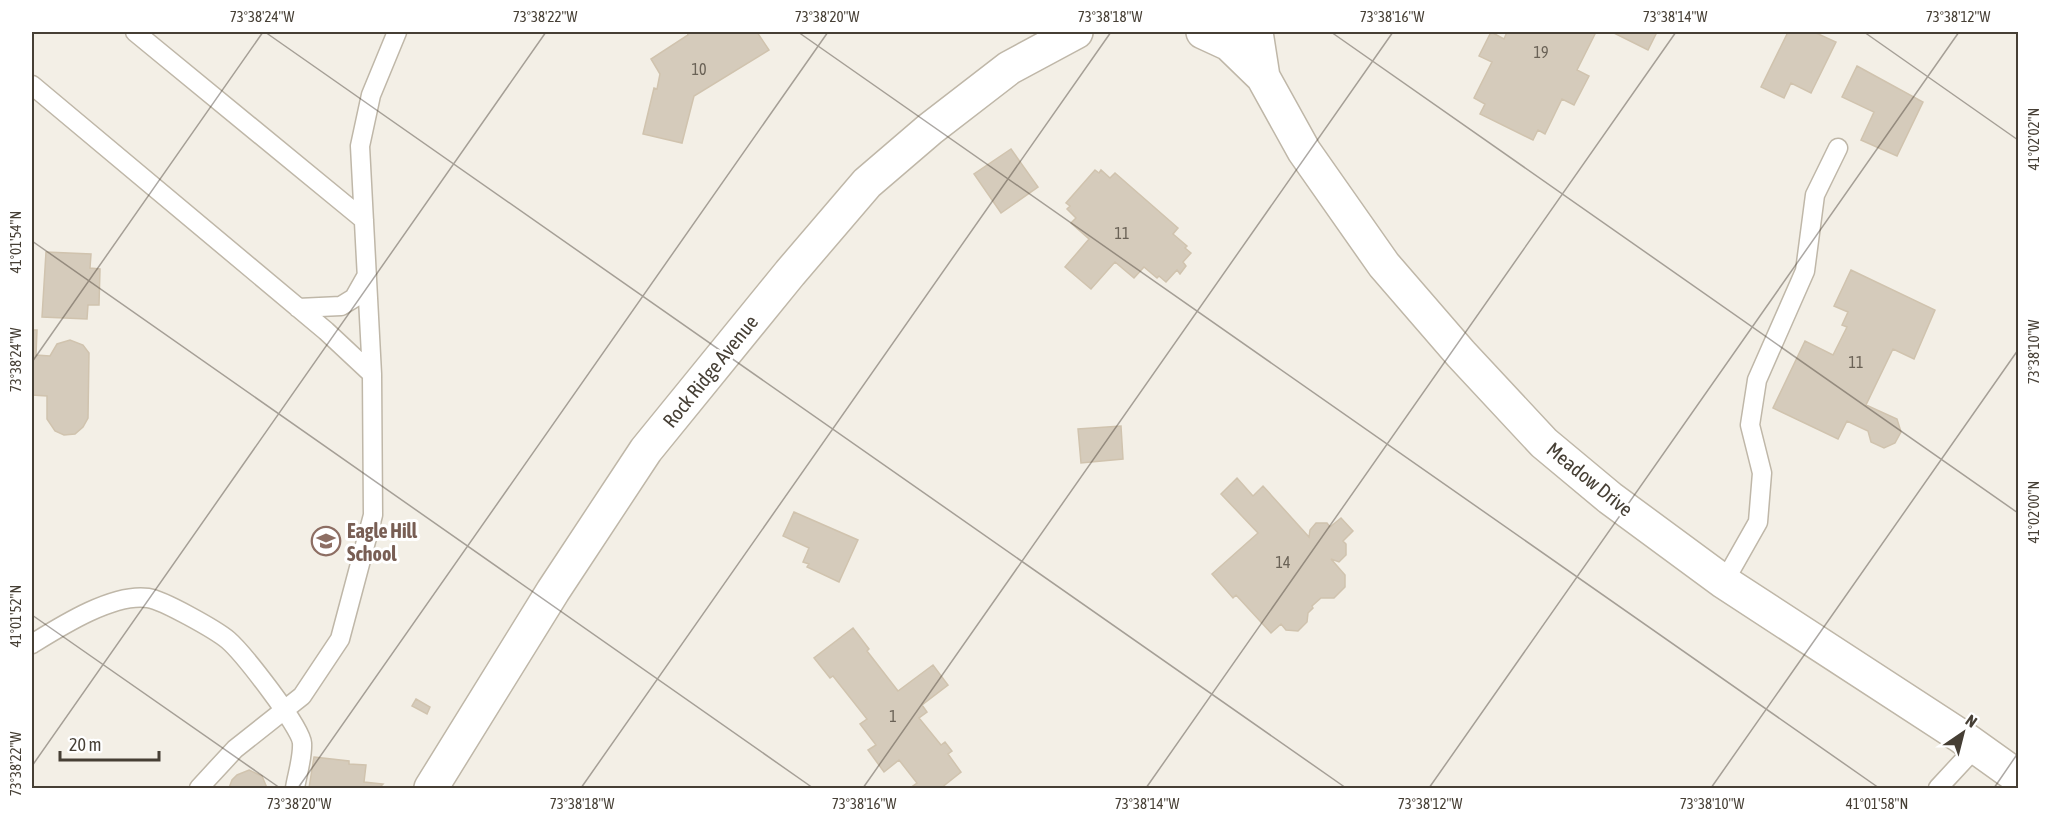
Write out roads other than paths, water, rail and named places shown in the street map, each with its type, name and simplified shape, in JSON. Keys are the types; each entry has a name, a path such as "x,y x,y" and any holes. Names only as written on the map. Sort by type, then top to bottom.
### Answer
{"street":[{"name":"Rock Ridge Avenue","path":"431,789 553,591 646,450 738,335 867,183 930,129 1009,68 1076,32"},
{"name":"Meadow Drive","path":"1203,32 1229,44 1263,77 1304,151 1384,265 1461,354 1544,443 1610,498 1724,582 2019,777"},
{"name":"Meadow Drive","path":"1256,32 1263,77"}],"lane":[{"path":"135,32 364,220"},
{"path":"199,789 235,749 302,696 340,639 373,515 372,374 360,146 371,95 397,32"},
{"path":"32,85 326,331 372,374"},
{"path":"1724,582 1758,522 1762,472 1750,425 1758,380 1805,271 1815,195 1838,148"},
{"path":"298,308 341,306 354,298 367,275"},
{"path":"32,644 85,613 122,600 149,598 190,616 228,640 252,665 284,709 302,742 295,789"},
{"path":"1938,789 1976,747"}],"place":[{"name":"Eagle Hill School","path":"326,541"}]}
